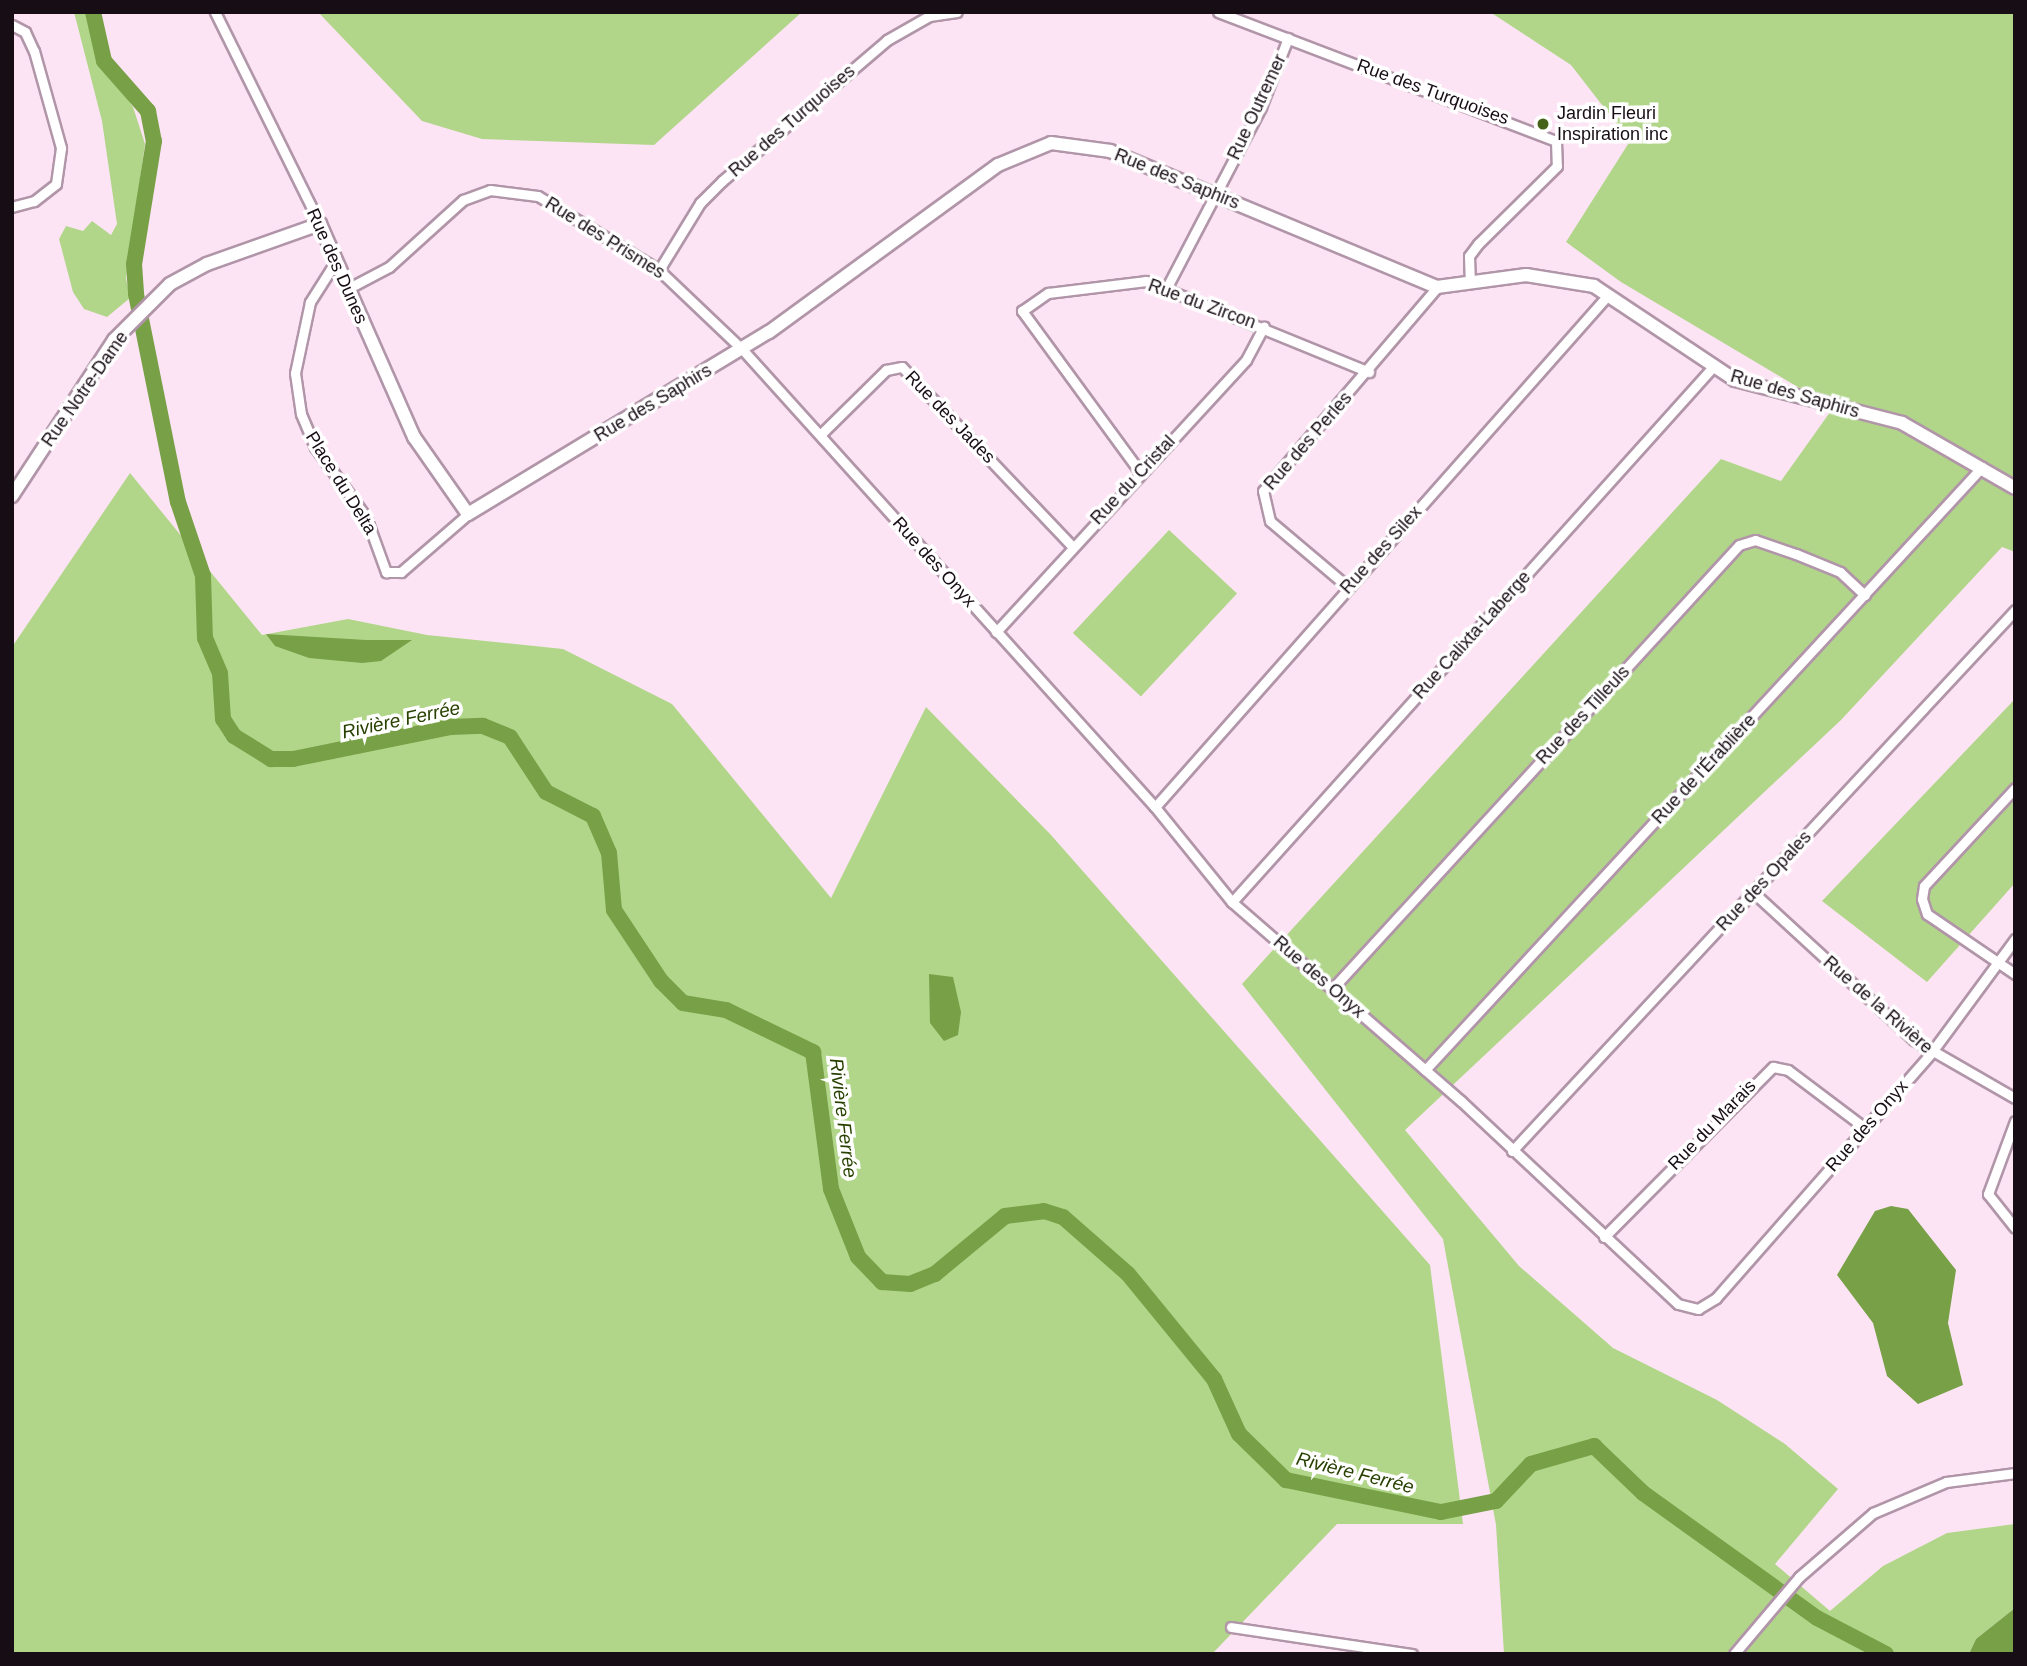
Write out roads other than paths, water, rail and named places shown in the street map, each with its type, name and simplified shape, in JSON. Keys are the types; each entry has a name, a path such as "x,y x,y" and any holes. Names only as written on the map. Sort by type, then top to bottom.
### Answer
{"street":[{"name":"Rue des Dunes","path":"215,12 320,224 414,437 468,514"},
{"name":"Rue des Turquoises","path":"659,270 700,203 722,181 887,40 929,16 957,12"},
{"name":"Rue des Turquoises","path":"1218,12 1556,141 1557,166 1469,257 1470,282"},
{"path":"12,25 25,32 34,51 61,149 57,184 34,201 12,207"},
{"name":"Rue Outremer","path":"1167,287 1215,195 1288,38"},
{"name":"Rue des Saphirs","path":"401,572 468,514 742,349 1026,150 1052,143 1110,151 1437,287 1470,282 1561,277 1608,295 1712,368 1735,380 1902,423 2015,488"},
{"name":"Rue des Prismes","path":"349,288 389,267 463,200 490,190 538,196 659,270 742,349"},
{"name":"Rue Notre-Dame","path":"12,496 132,322 150,302 207,264 320,224"},
{"name":"Place du Delta","path":"336,261 319,284 300,333 300,414 315,447 366,517 386,572 401,572"},
{"name":"Rue du Zircon","path":"1139,472 1022,311 1048,293 1125,280 1167,287 1369,372"},
{"name":"Rue des Perles","path":"1348,587 1270,521 1260,501 1269,481 1369,372 1437,287"},
{"name":"Rue des Silex","path":"1156,807 1608,295"},
{"name":"Rue du Cristal","path":"996,632 1139,472 1246,360 1264,326"},
{"name":"Rue des Onyx","path":"742,349 1156,807 1232,902 1425,1070 1678,1304 1698,1309 1716,1298 1931,1053 1992,963 2015,939"},
{"name":"Rue des Jades","path":"820,435 886,370 902,367 1072,546"},
{"name":"Rue Calixta-Laberge","path":"1232,902 1712,368"},
{"name":"Rue de l'Érablière","path":"1425,1070 1982,467"},
{"name":"Rue des Tilleuls","path":"1332,989 1740,545 1755,540 1796,554 1840,572 1865,594"},
{"name":"Rue des Opales","path":"1512,1151 2015,610"},
{"path":"2015,788 1924,886 1922,899 1927,914 1992,963 2015,974"},
{"name":"Rue de la Rivière","path":"1754,893 1931,1053 2015,1098"},
{"name":"Rue du Marais","path":"1604,1237 1773,1067 1788,1070 1865,1128"},
{"path":"2015,1121 1988,1194 2015,1228"},
{"path":"1734,1654 1796,1582 1854,1527 1914,1492 2015,1473"},
{"path":"1231,1627 1412,1654"}],"waterway":[{"name":"Rivière Ferrée","path":"93,12 104,61 148,111 154,141 134,264 136,294 178,502 203,576 205,638 220,673 223,719 234,736 271,759 293,759 450,727 483,726 510,737 546,792 593,816 609,853 614,910 661,981 683,1003 726,1010 813,1052 831,1189 858,1257 882,1282 910,1284 935,1274 1005,1216 1044,1211 1063,1217 1128,1274 1214,1379 1239,1434 1286,1480 1441,1512 1496,1501 1531,1464 1594,1446 1643,1493 1817,1618 1886,1654"}],"place":[{"name":"Jardin Fleuri Inspiration inc","path":"1543,124"}]}
